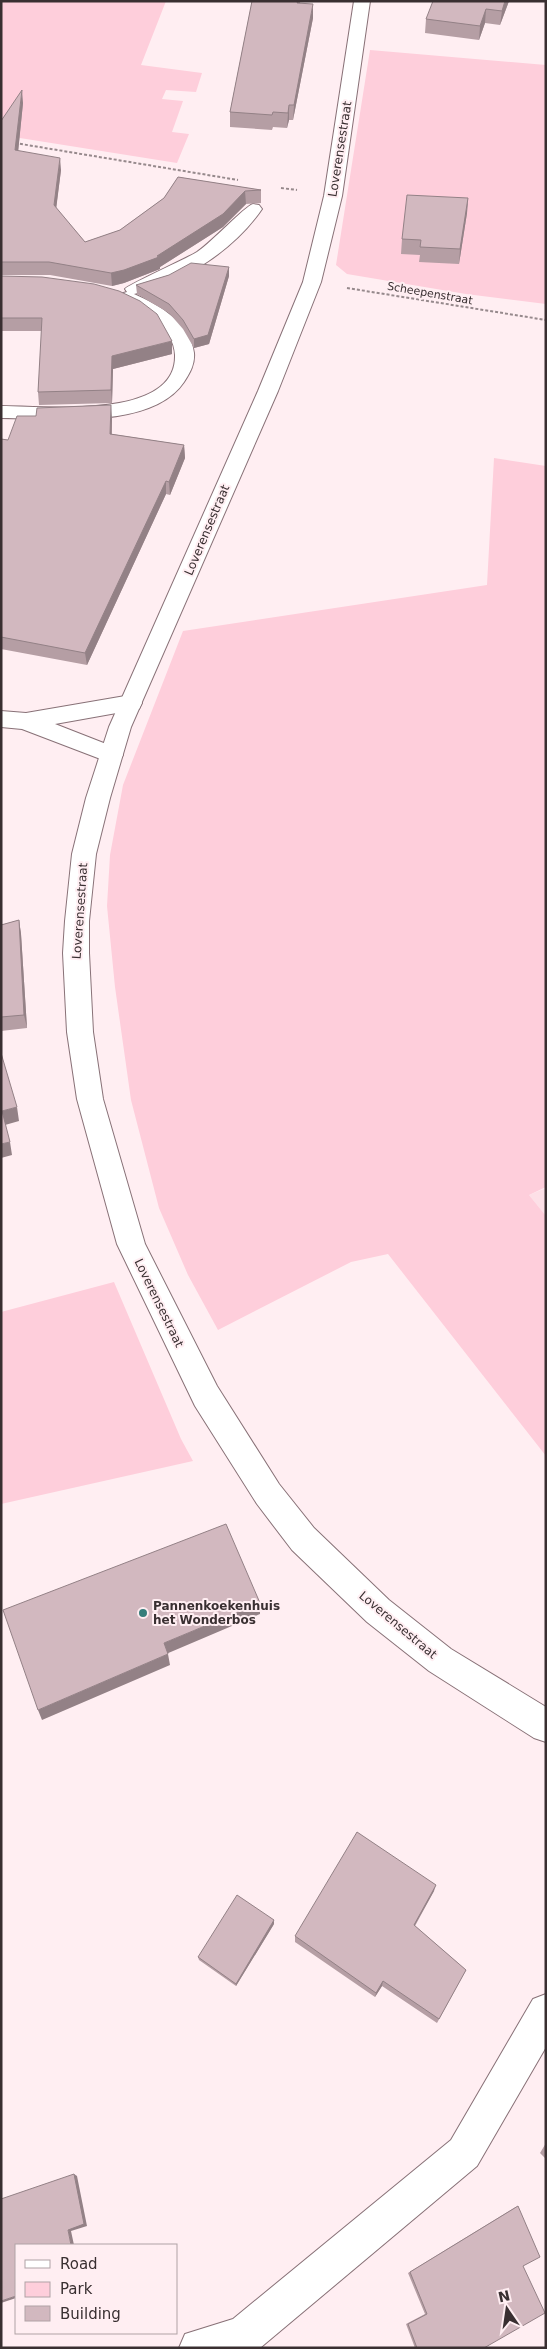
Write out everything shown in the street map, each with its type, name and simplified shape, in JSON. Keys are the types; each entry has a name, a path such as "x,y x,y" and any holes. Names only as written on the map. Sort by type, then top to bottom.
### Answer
{"street":[{"name":"Loverensestraat","path":"362,1 333,196 312,282 268,391 120,727 111,755 84,854 76,953 80,1032 90,1099 131,1244 177,1341 206,1396 268,1494 303,1539 378,1612 440,1660 546,1726"},
{"path":"1,412 102,411 138,405 156,398 168,390 177,378 185,359 180,338 165,321 144,307 110,294 137,288 194,263 215,249 237,230 254,209"},
{"path":"25,722 131,703"},
{"path":"1,705 66,715"},
{"path":"1,719 25,722 111,755"},
{"path":"200,2348 239,2342 464,2152 546,2012"}],"path":[{"path":"11,143 245,182"},
{"path":"274,186 333,196"},
{"name":"Scheepenstraat","path":"312,282 546,320"}],"shaded area":[{"path":"546,1188 546,1216 529,1195"}],"green space":[{"path":"1,1 166,1 141,65 202,73 196,92 166,90 162,99 183,101 172,132 189,134 177,163 1,135"},
{"path":"370,50 546,65 546,304 466,294 347,274 336,265"},
{"path":"494,458 546,466 546,1187 529,1195 546,1216 546,1456 388,1254 351,1262 218,1330 188,1275 159,1208 131,1100 115,987 107,906 110,855 123,785 183,631 487,585"},
{"path":"114,1282 181,1439 193,1461 1,1504 1,1312"}],"building":[{"path":"252,1 298,1 297,3 313,4 294,105 289,105 288,113 273,112 272,115 230,112"},
{"path":"433,1 505,1 502,11 486,9 480,26 426,19"},
{"path":"22,90 15,150 60,158 54,205 85,242 120,230 164,198 178,177 261,190 245,191 223,214 157,256 159,257 124,270 111,273 49,262 1,262 1,121"},
{"path":"407,195 468,198 460,249 420,247 421,240 402,239"},
{"path":"191,263 229,267 208,335 194,339 183,320 169,304 136,285 169,275"},
{"path":"1,276 42,277 94,284 119,291 140,301 157,314 172,341 112,356 111,390 38,392 42,318 1,318"},
{"path":"111,405 110,434 184,445 169,482 166,481 85,653 1,637 1,439 8,440 17,416 36,416 37,408"},
{"path":"19,920 24,1015 1,1017 1,925"},
{"path":"1,1053 17,1107 2,1111 10,1142 1,1144"},
{"path":"226,1524 260,1603 164,1643 168,1654 38,1710 3,1610"},
{"path":"357,1832 436,1885 414,1925 466,1970 439,2019 383,1981 376,1993 295,1936"},
{"path":"237,1895 274,1920 236,1984 198,1957"},
{"path":"74,2174 84,2224 68,2230 71,2244 15,2244 15,2296 1,2301 1,2199"},
{"path":"518,2206 540,2257 523,2266 545,2313 484,2348 417,2348 408,2324 427,2314 410,2272"}],"place":[{"name":"Pannenkoekenhuis het Wonderbos","path":"143,1613"}]}
